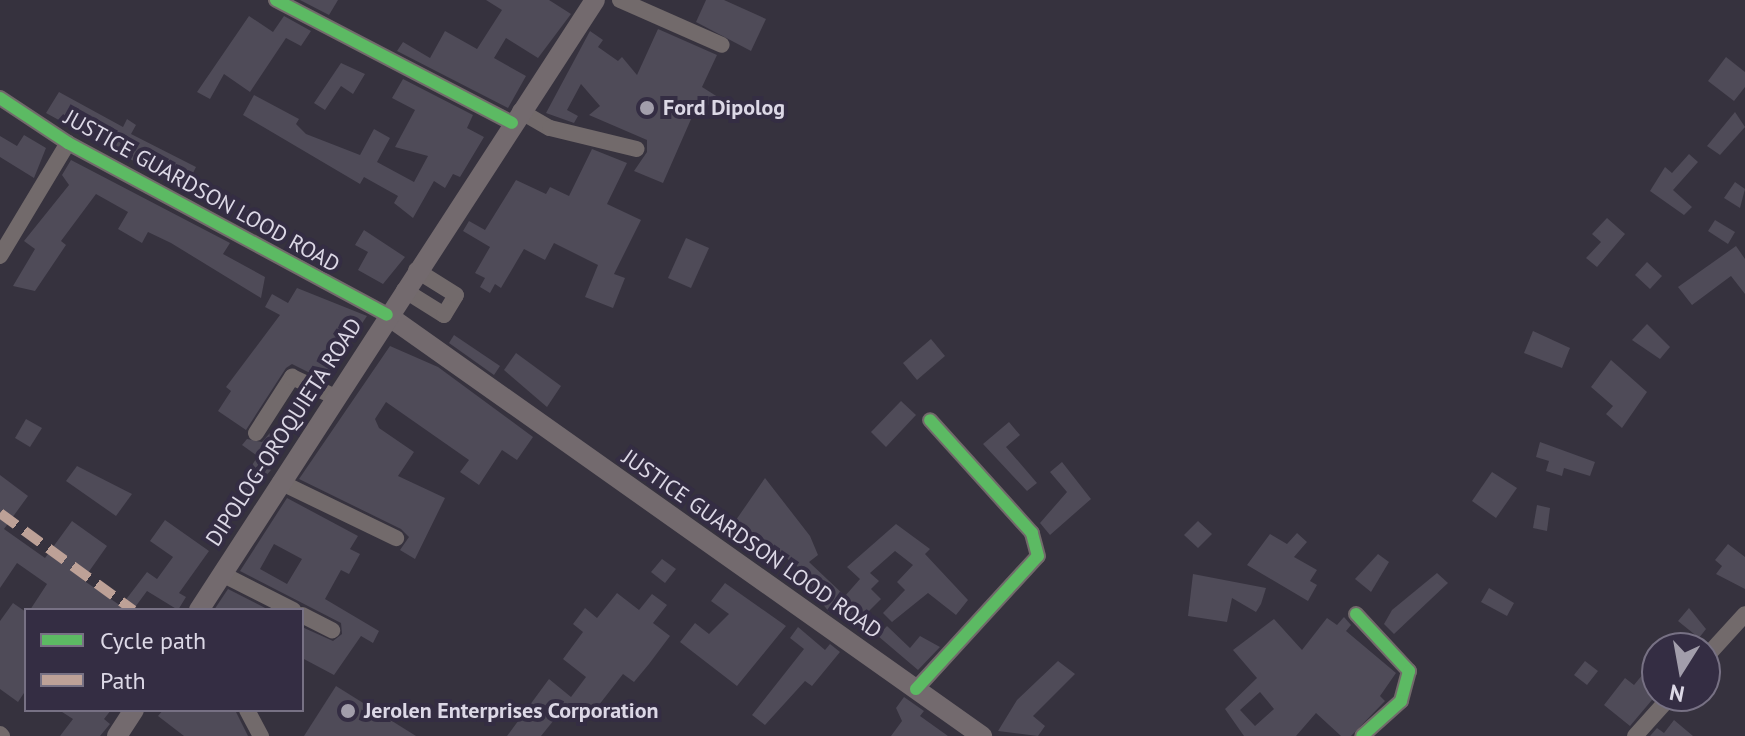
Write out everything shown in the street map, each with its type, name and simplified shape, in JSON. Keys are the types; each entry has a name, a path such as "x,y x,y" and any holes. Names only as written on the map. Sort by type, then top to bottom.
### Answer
{"main road":[{"name":"DIPOLOG-OROQUIETA ROAD","path":"200,608 416,270 595,0"},
{"name":"JUSTICE GUARDSON LOOD ROAD","path":"387,315 982,736"},
{"path":"117,736 133,712"}],"street":[{"path":"276,0 516,117 637,149"},
{"path":"620,0 722,45"},
{"name":"JUSTICE GUARDSON LOOD ROAD","path":"0,98 68,143 387,315"},
{"path":"0,256 68,143"},
{"path":"404,290 444,315 456,295 416,270"},
{"path":"256,433 292,377 335,397"},
{"path":"916,689 1038,556 1032,533 930,420"},
{"path":"280,482 396,538"},
{"path":"222,574 289,608"},
{"path":"1356,614 1409,671 1401,701 1362,736"},
{"path":"1721,640 1745,614"},
{"path":"304,616 332,630"},
{"path":"248,712 261,736"},
{"path":"1635,736 1657,712"}],"building":[{"path":"300,0 338,0 329,15"},
{"path":"486,0 549,0 571,14 538,58 506,38 494,58 526,76 508,108 397,51 403,42 430,58 445,31 477,49 502,10"},
{"path":"706,0 724,0 766,19 751,51 696,22"},
{"path":"249,16 273,32 284,16 311,31 301,46 286,38 250,92 224,74 210,99 197,92"},
{"path":"658,29 717,55 702,87 721,99 717,109 699,101 663,183 634,171 647,152 647,140 589,115 600,106 581,84 567,110 578,116 574,123 546,113 590,31 603,40 598,47 618,61 622,57 637,75"},
{"path":"1726,57 1745,72 1745,87 1734,101 1708,81"},
{"path":"341,63 365,74 353,94 341,86 325,110 314,103"},
{"path":"403,79 473,115 467,128 484,137 460,177 453,174 445,188 434,181 413,218 394,203 398,196 364,177 360,184 243,115 254,95 299,119 296,124 306,134 360,155 374,129 390,138 377,162 414,182 428,156 395,147 415,110 392,98"},
{"path":"59,92 123,127 127,119 136,125 131,134 196,167 185,189 46,113"},
{"path":"1735,112 1745,127 1720,155 1707,146"},
{"path":"24,135 46,148 34,178 0,157 0,136 17,146"},
{"path":"592,149 627,163 607,204 641,220 614,274 625,278 613,308 585,297 598,265 554,243 545,260 524,249 501,288 495,284 490,293 480,287 485,278 475,273 490,247 463,231 469,221 485,230 516,180 546,194 550,187 569,196"},
{"path":"1689,154 1698,162 1673,190 1692,207 1684,215 1650,191 1665,167 1672,173"},
{"path":"71,160 230,243 223,254 265,277 261,298 171,243 148,232 142,243 118,229 128,212 96,194 61,241 66,245 35,291 13,286 35,249 24,241 69,185 62,175"},
{"path":"1735,182 1745,189 1740,208 1724,198"},
{"path":"242,206 287,231 280,243 234,218"},
{"path":"1607,218 1625,234 1597,267 1586,258 1601,242 1592,234"},
{"path":"1715,220 1735,232 1728,244 1708,231"},
{"path":"364,230 405,257 383,284 358,270 368,252 355,245"},
{"path":"686,238 709,248 691,288 668,278"},
{"path":"1736,246 1745,259 1745,294 1731,276 1692,305 1678,287"},
{"path":"1647,262 1662,276 1650,289 1635,275"},
{"path":"297,288 367,316 324,380 292,364 286,368 246,430 218,411 231,391 226,387 280,315 265,307 272,294 288,303"},
{"path":"1647,324 1670,347 1660,359 1632,340"},
{"path":"1533,331 1570,348 1562,368 1524,353"},
{"path":"454,335 500,366 494,375 449,343"},
{"path":"931,339 945,356 917,380 903,363"},
{"path":"390,346 438,367 533,437 517,460 502,450 479,485 460,472 469,460 386,402 375,419 379,428 414,452 398,476 445,498 415,559 400,550 409,537 401,529 299,479"},
{"path":"516,353 561,386 547,407 504,370"},
{"path":"1611,360 1647,392 1622,428 1606,414 1613,406 1591,387"},
{"path":"299,392 311,398 292,426 283,420"},
{"path":"901,401 916,415 886,447 871,432"},
{"path":"26,419 42,428 30,447 15,438"},
{"path":"1009,422 1020,435 1006,447 1037,483 1027,491 983,444"},
{"path":"276,426 285,432 260,458 242,445 247,439 262,442"},
{"path":"1540,442 1595,462 1590,476 1564,468 1562,476 1546,471 1549,461 1536,457"},
{"path":"256,459 271,470 251,493 239,485"},
{"path":"1062,462 1091,499 1050,535 1040,523 1067,492 1050,472"},
{"path":"77,466 132,494 116,516 66,481"},
{"path":"1492,472 1517,488 1496,518 1472,501"},
{"path":"0,475 28,496 4,529 45,558 72,521 107,546 83,580 121,606 147,572 157,579 173,557 150,541 165,520 209,551 179,593 186,597 179,608 147,591 134,608 31,608 47,584 17,563 0,588"},
{"path":"765,478 810,536 818,555 809,562 845,596 860,579 847,567 896,524 930,549 925,554 968,600 956,615 928,593 892,622 883,613 905,590 897,582 913,565 895,551 870,573 879,581 871,589 881,599 857,623 835,606 829,612 802,577 806,573 736,520"},
{"path":"287,498 358,536 350,549 360,554 349,574 341,570 325,599 379,631 373,643 361,636 334,675 304,659 304,628 333,641 342,634 341,623 240,571","holes":["274,544 302,559 287,584 260,569"]},
{"path":"1537,505 1550,508 1547,531 1533,528"},
{"path":"1198,521 1212,534 1198,548 1184,535"},
{"path":"1297,533 1307,542 1294,557 1317,570 1310,581 1317,585 1308,601 1247,565 1270,534 1287,544"},
{"path":"1728,544 1745,557 1745,589 1716,574 1722,566 1715,560"},
{"path":"1378,554 1389,562 1371,592 1355,579"},
{"path":"662,559 676,569 665,583 651,572"},
{"path":"1437,573 1448,583 1394,634 1384,624 1392,610"},
{"path":"1193,574 1266,588 1256,612 1232,598 1227,622 1188,616"},
{"path":"725,583 786,626 737,686 680,642 695,623 709,634 729,614 711,601"},
{"path":"1489,588 1514,603 1507,616 1481,602"},
{"path":"228,589 265,608 215,608"},
{"path":"617,593 639,610 652,594 667,605 653,623 670,636 649,664 634,682 623,674 588,719 567,704 541,736 507,736 549,679 571,697 586,677 563,659 583,632 573,624 585,608 597,618"},
{"path":"13,603 24,611 24,693 18,702 0,689 0,621"},
{"path":"1689,608 1706,629 1704,632 1692,632 1678,621"},
{"path":"1344,617 1351,625 1346,631 1396,673 1380,696 1385,701 1351,736 1341,736 1316,713 1296,736 1244,736 1225,709 1257,678 1233,650 1274,619 1302,650 1327,618 1337,625","holes":["1260,692 1274,709 1255,726 1240,710"]},
{"path":"887,626 910,648 920,636 940,647 918,670 878,636"},
{"path":"798,627 825,650 830,644 840,652 812,686 805,681 765,725 752,715 804,649 790,638"},
{"path":"1058,661 1075,674 1033,716 1045,726 1038,736 998,731 1017,700"},
{"path":"1585,661 1598,671 1587,685 1574,675"},
{"path":"1641,676 1642,712 1630,726 1604,705 1625,678 1634,685"},
{"name":"Jerolen Enterprises Corporation","path":"336,686 416,736 304,736"},
{"path":"904,697 924,711 920,716 948,736 891,736 902,721 896,708"},
{"path":"62,712 109,712 104,719 110,724 100,736 60,736 73,719"},
{"path":"161,712 236,712 248,736 184,736 158,716"},
{"path":"1674,720 1693,736 1650,736 1657,728 1664,733"}],"marked path":[{"path":"0,513 130,608"}],"cycle path":[{"path":"276,0 512,123"},
{"path":"0,98 68,143 387,315"},
{"path":"916,689 1038,556 1032,533 930,420"},
{"path":"1356,614 1409,671 1401,701 1362,736"}],"place":[{"name":"Ford Dipolog","path":"647,108"},
{"name":"Jerolen Enterprises Corporation","path":"348,711"}]}
